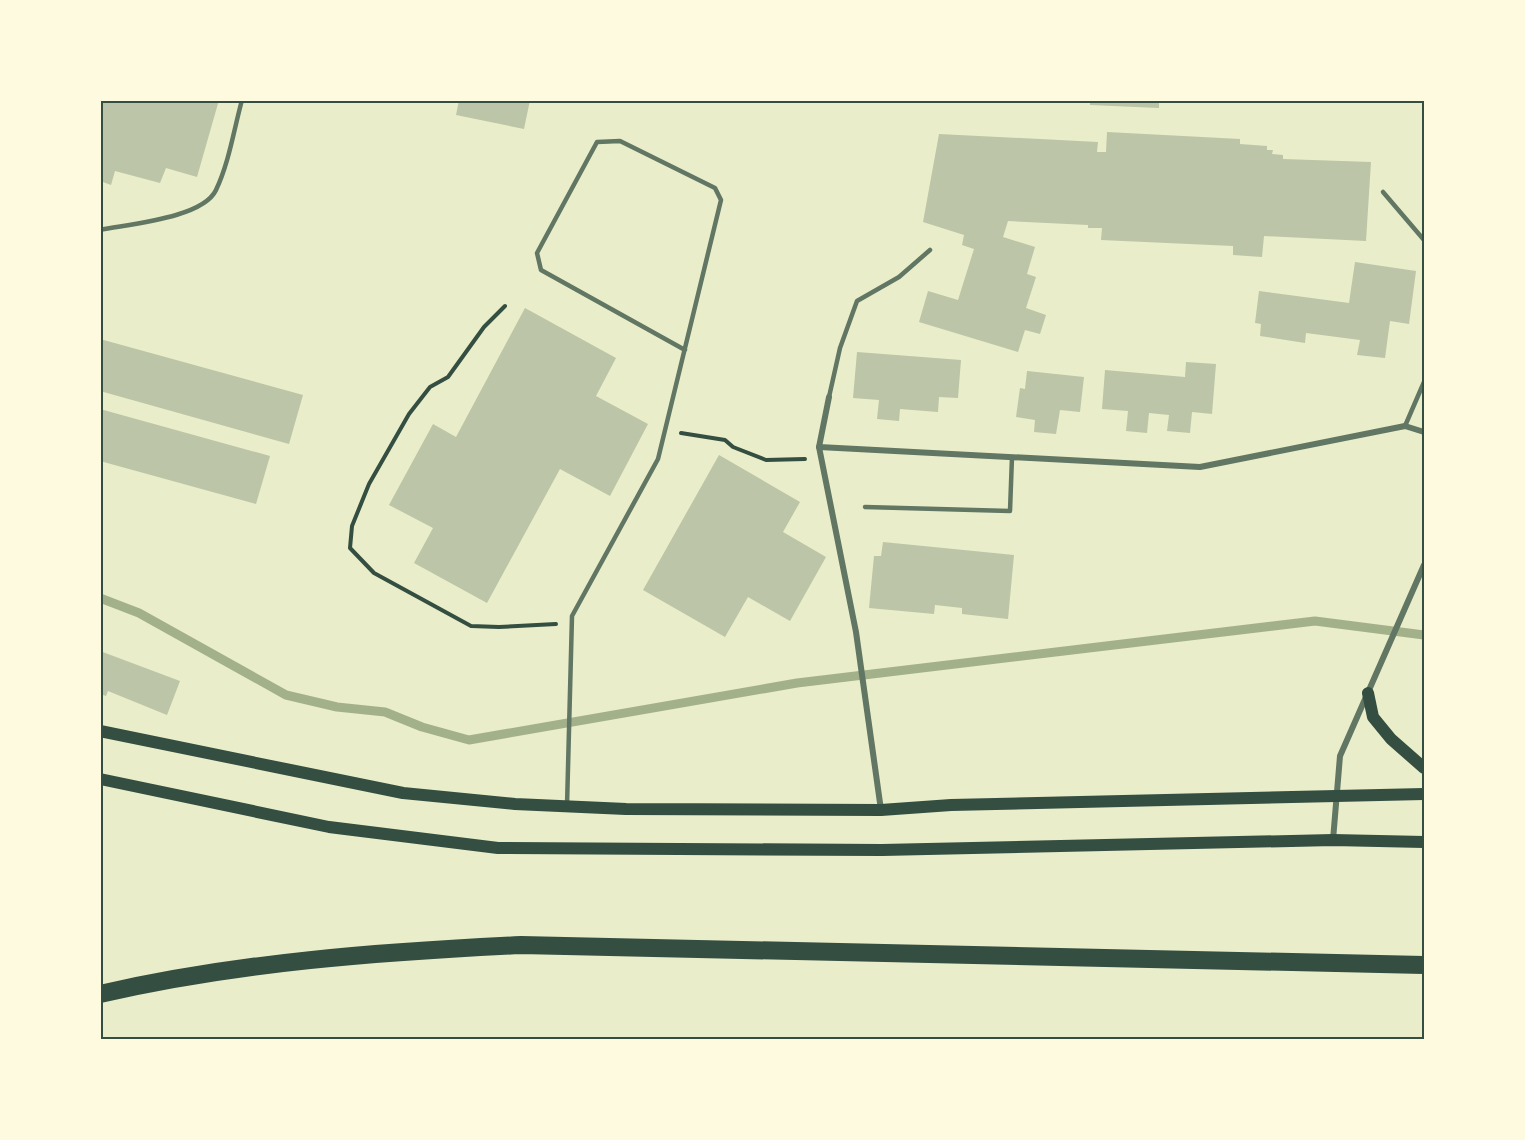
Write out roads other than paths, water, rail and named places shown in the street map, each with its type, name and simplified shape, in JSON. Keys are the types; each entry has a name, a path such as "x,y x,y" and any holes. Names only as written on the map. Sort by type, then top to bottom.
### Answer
{"highway":[{"path":"100,994 146,984 270,964 398,951 521,945 1425,965"}],"main road":[{"path":"1368,693 1373,717 1391,739 1425,768"},
{"path":"100,731 403,793 514,804 881,810 951,805 1425,794"},
{"path":"100,779 328,827 498,848 882,850 1333,840 1425,842"}],"street":[{"path":"829,397 819,447 856,632 881,810"},
{"path":"819,447 1200,467 1405,426 1425,432"},
{"path":"1333,840 1340,756 1425,565"}],"lane":[{"path":"100,230 170,216 201,206 216,192 242,100"},
{"path":"567,806 572,616 658,459 685,350 721,200 716,188 620,141 597,142 537,253 541,270 685,350"},
{"path":"1383,192 1425,240"},
{"path":"829,397 840,348 857,301 899,277 930,250"},
{"path":"1405,426 1425,382"},
{"path":"865,507 1010,511 1012,457"}],"waterway":[{"path":"100,598 139,613 286,695 337,707 385,712 422,727 469,740 797,683 1315,621 1424,635"}]}
